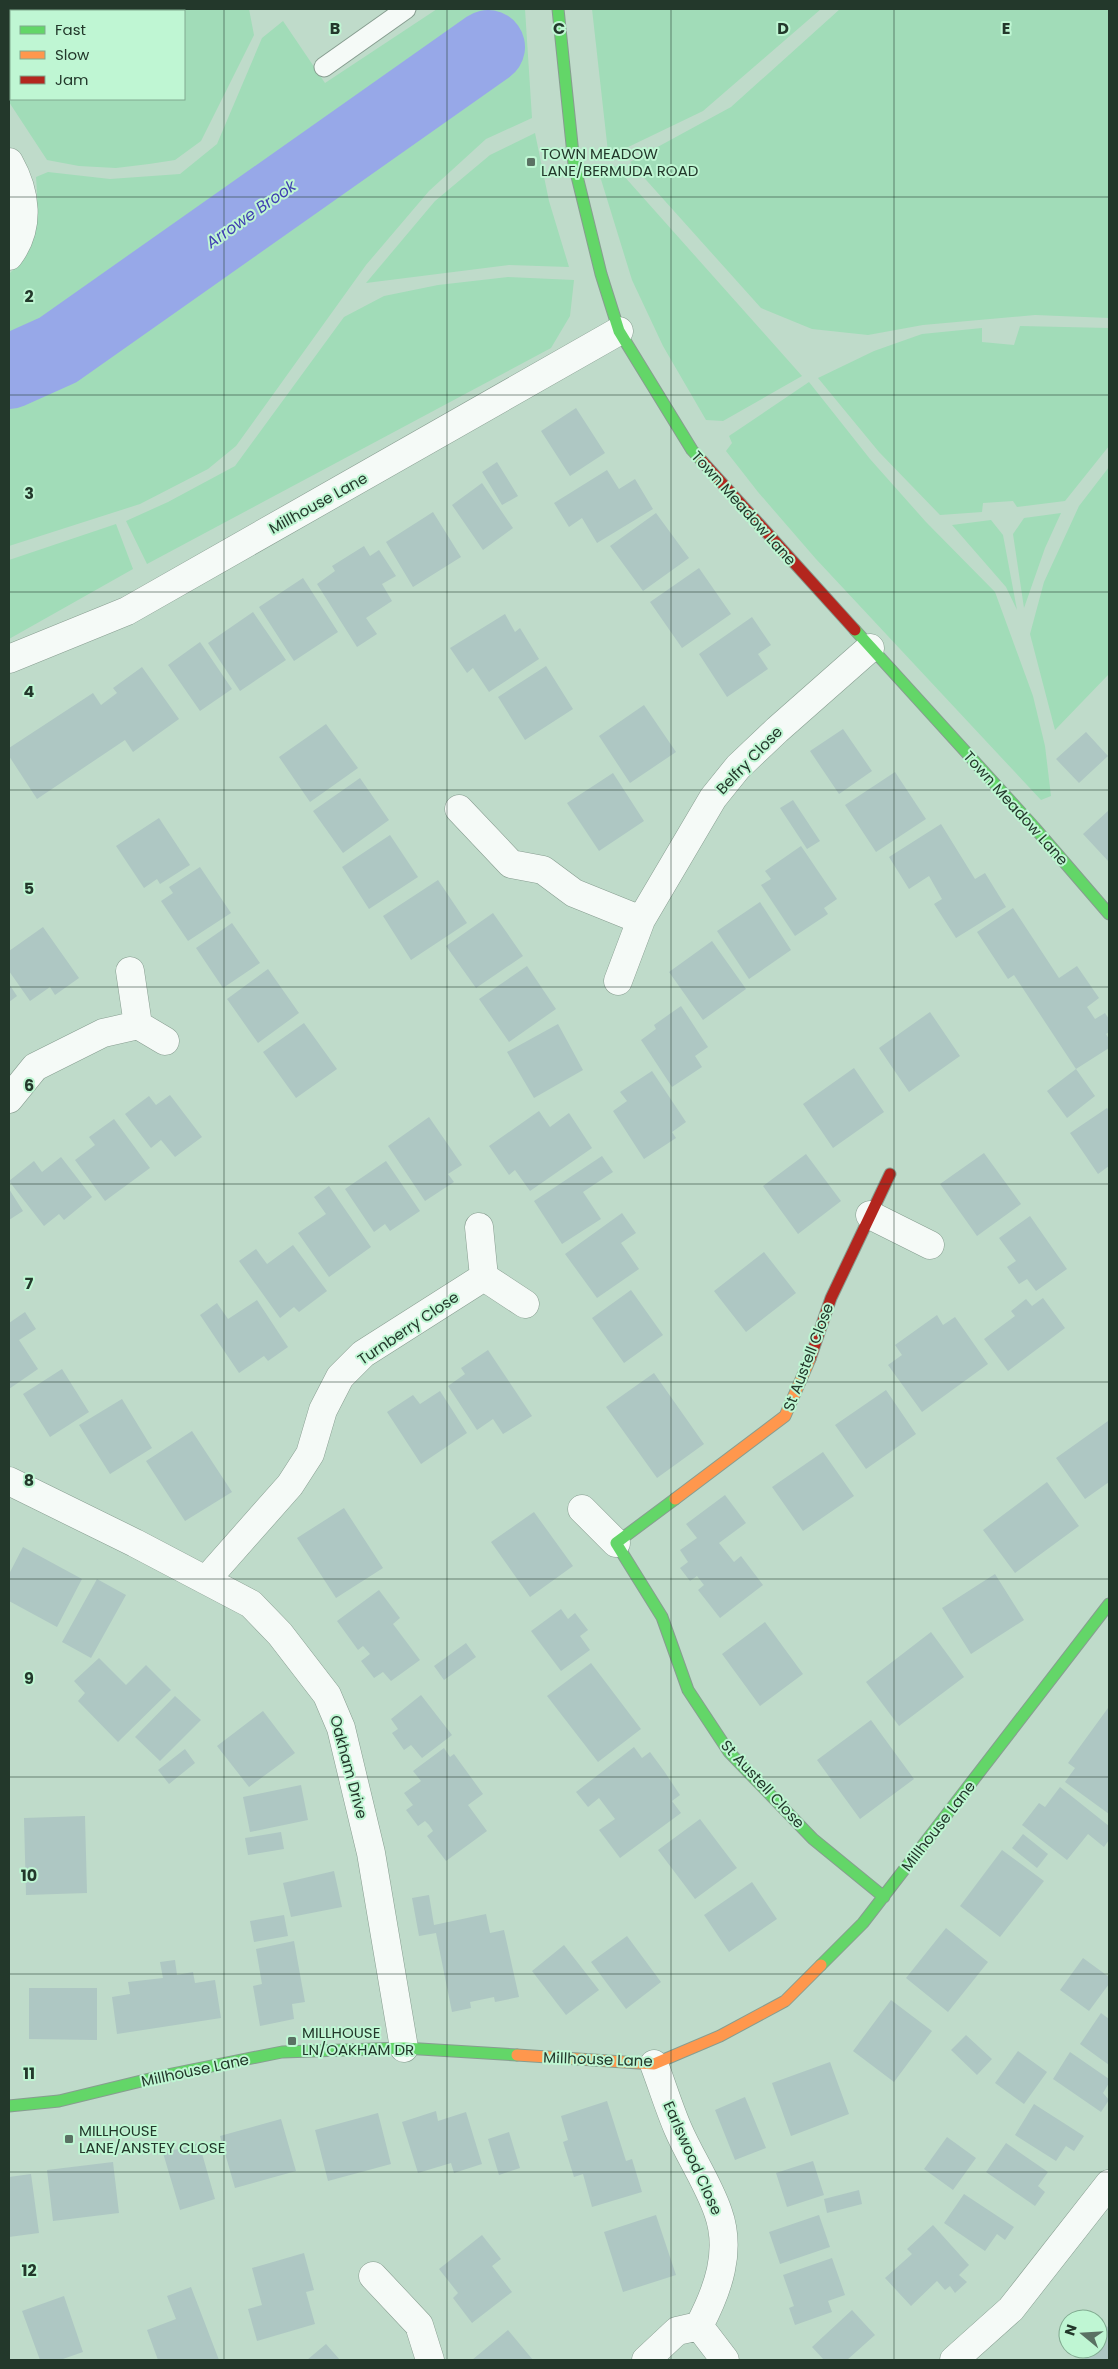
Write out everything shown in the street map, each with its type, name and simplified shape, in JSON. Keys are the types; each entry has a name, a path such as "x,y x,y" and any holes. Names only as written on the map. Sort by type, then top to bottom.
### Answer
{"street":[{"name":"Town Meadow Lane","path":"558,9 574,164 601,274 620,331 692,450 870,648 1034,826 1109,914"},
{"path":"9,256 17,246 24,221 24,196 12,167"},
{"name":"Millhouse Lane","path":"9,659 127,611 620,331"},
{"name":"Belfry Close","path":"618,981 641,920 713,798 738,767 870,648"},
{"path":"459,809 511,864 544,870 574,893 641,920"},
{"path":"130,971 138,1025"},
{"path":"9,1099 35,1067 102,1033 138,1025 165,1041"},
{"name":"St Austell Close","path":"616,1543 785,1416 809,1363 831,1298 890,1174"},
{"path":"870,1215 930,1245"},
{"path":"479,1227 484,1277 525,1304"},
{"name":"Turnberry Close","path":"206,1580 290,1485 310,1454 323,1410 340,1377 362,1354 484,1277"},
{"name":"Oakham Drive","path":"9,1481 135,1543 251,1604 280,1634 327,1694 341,1728 371,1853 404,2048"},
{"name":"St Austell Close","path":"582,1509 616,1543 662,1617 688,1690 729,1752 813,1839 884,1897"},
{"name":"Millhouse Lane","path":"9,2106 59,2101 162,2076 282,2052 404,2048 654,2064 720,2036 786,2001 863,1924 1106,1616"},
{"name":"Earlswood Close","path":"654,2064 678,2129 719,2213 723,2234 723,2270 713,2299 700,2326"},
{"path":"954,2360 1011,2309 1106,2196"},
{"path":"373,2276 420,2325 430,2360"},
{"path":"646,2360 677,2332 700,2326 725,2360"}],"lane":[{"path":"324,67 406,9"}],"green space":[{"path":"9,9 249,9 254,35 201,141 175,160 149,164 116,168 79,166 47,160 9,102"},
{"path":"437,9 525,9 532,118 486,139 429,191 366,265 236,446 208,469 140,504 9,546 9,274 19,263 32,241 37,217 36,177 48,172 110,179 180,174 217,144 262,38 283,21 325,83"},
{"path":"592,9 821,9 703,111 622,150 608,152"},
{"path":"840,9 1109,9 1109,318 1035,315 923,325 868,335 812,329 761,308 630,162 731,107"},
{"path":"535,133 549,201 569,267 509,265 366,283 435,201 490,155"},
{"path":"615,166 802,376 723,421 706,420 663,346 632,280 599,173"},
{"path":"508,277 574,280 570,316 551,348 147,564 126,521 168,502 235,466 344,317 384,296 438,285"},
{"path":"1020,326 1109,328 1109,446 1065,501 1017,507 1013,501 983,503 982,512 940,515 879,452 818,378 874,351 922,334 982,328 982,342 1014,345"},
{"path":"809,382 870,459 926,522 995,592 1033,696 1045,746 1051,796 1041,800 816,559 758,492 726,451 732,443 729,436"},
{"path":"1109,467 1109,674 1055,730 1030,634 1044,582 1079,506"},
{"path":"1061,513 1045,548 1024,608 1013,534 1024,518"},
{"path":"991,520 1003,535 1017,610 1006,587 952,525"},
{"path":"116,524 133,569 9,639 9,560"}],"building":[{"path":"576,408 605,453 570,476 541,431"},
{"path":"497,462 518,496 502,505 482,472"},
{"path":"607,470 619,489 635,479 653,509 597,543 582,518 569,527 554,503"},
{"path":"482,483 513,528 483,550 452,505"},
{"path":"433,512 461,557 413,587 386,542"},
{"path":"656,513 689,558 643,591 610,546"},
{"path":"364,546 370,556 379,550 396,576 382,584 392,601 366,618 377,634 357,647 317,584 335,571 332,566"},
{"path":"699,568 731,614 682,648 650,602"},
{"path":"303,578 338,632 294,661 259,607"},
{"path":"253,612 286,660 240,691 208,643"},
{"path":"505,614 515,632 520,628 539,659 489,692 473,668 467,673 450,648"},
{"path":"752,617 771,645 758,654 768,669 727,697 699,654"},
{"path":"200,642 232,689 200,711 168,665"},
{"path":"546,666 573,709 525,740 498,697"},
{"path":"142,667 179,719 133,752 125,740 37,799 9,756 9,748 93,693 101,705 117,693 113,688"},
{"path":"644,705 676,752 630,783 599,736"},
{"path":"326,724 358,768 310,802 279,757"},
{"path":"843,729 872,771 839,794 810,751"},
{"path":"1086,732 1108,756 1079,783 1056,759"},
{"path":"895,772 926,819 876,852 845,805"},
{"path":"613,773 644,821 599,851 567,803"},
{"path":"360,778 389,820 343,853 313,811"},
{"path":"793,800 820,841 807,849 780,808"},
{"path":"1109,810 1109,862 1083,834"},
{"path":"159,818 190,865 160,884 157,879 144,888 116,846"},
{"path":"941,824 975,879 985,873 1006,907 956,938 934,904 942,899 929,876 909,889 889,857"},
{"path":"390,835 418,877 369,909 342,867"},
{"path":"801,846 837,899 824,908 828,914 795,936 761,885 771,879 765,871"},
{"path":"200,867 231,913 188,941 161,901 173,893 169,887"},
{"path":"438,880 467,923 411,960 383,916"},
{"path":"760,902 791,950 749,979 717,931"},
{"path":"1013,908 1059,978 1077,966 1099,998 1087,1007 1095,1019 1105,1013 1109,1019 1109,1032 1106,1034 1109,1039 1109,1048 1076,1069 1014,975 1008,979 977,932"},
{"path":"493,913 523,956 476,988 446,946"},
{"path":"232,923 260,963 223,988 196,948"},
{"path":"43,927 79,978 55,995 50,987 30,1001 9,971 9,951"},
{"path":"712,941 746,989 703,1020 669,972"},
{"path":"527,966 556,1009 509,1042 479,999"},
{"path":"268,969 299,1013 258,1043 227,999"},
{"path":"9,984 17,996 9,1002"},
{"path":"681,1006 708,1047 695,1056 702,1067 672,1087 641,1040 656,1029 654,1025"},
{"path":"930,1012 960,1056 909,1092 879,1048"},
{"path":"304,1023 337,1069 296,1098 263,1052"},
{"path":"558,1024 583,1070 534,1098 507,1052"},
{"path":"854,1068 884,1112 833,1148 803,1104"},
{"path":"1076,1069 1095,1096 1067,1118 1047,1091"},
{"path":"652,1071 686,1122 672,1132 676,1138 644,1159 613,1111 627,1101 620,1092"},
{"path":"170,1095 202,1137 175,1157 161,1140 151,1148 125,1114 149,1096 156,1105"},
{"path":"1107,1108 1109,1111 1109,1166 1098,1174 1070,1133"},
{"path":"539,1111 550,1127 569,1113 592,1148 530,1191 515,1170 509,1175 489,1146"},
{"path":"429,1117 462,1165 448,1174 454,1182 425,1201 388,1146"},
{"path":"114,1119 150,1168 105,1201 75,1160 95,1145 89,1137"},
{"path":"984,1153 1021,1204 977,1236 940,1184"},
{"path":"806,1154 841,1201 798,1234 763,1186"},
{"path":"602,1156 613,1172 583,1192 601,1219 562,1244 534,1201"},
{"path":"61,1157 92,1197 64,1220 59,1214 44,1226 9,1181 34,1161 42,1172"},
{"path":"386,1161 420,1211 390,1231 385,1224 374,1232 345,1189"},
{"path":"329,1186 371,1247 329,1277 298,1233 326,1214 314,1197"},
{"path":"9,1189 23,1211 9,1220"},
{"path":"622,1213 636,1233 621,1243 639,1269 597,1298 565,1254"},
{"path":"1030,1216 1067,1269 1036,1291 1027,1279 1019,1284 1007,1267 1016,1261 999,1238"},
{"path":"293,1245 327,1291 299,1312 294,1307 280,1318 239,1261 256,1249 267,1264"},
{"path":"764,1252 796,1293 746,1332 714,1291"},
{"path":"631,1290 663,1335 624,1363 592,1318"},
{"path":"1043,1298 1065,1328 1008,1371 984,1339 1015,1316 1011,1311 1026,1299 1032,1306"},
{"path":"257,1300 288,1347 268,1361 264,1356 239,1373 200,1315 217,1303 228,1319"},
{"path":"25,1312 36,1329 19,1340 38,1369 9,1389 9,1323"},
{"path":"937,1315 943,1325 955,1317 988,1364 922,1412 888,1365 902,1355 895,1345"},
{"path":"488,1350 532,1416 503,1434 493,1419 477,1430 448,1386 465,1374 461,1368"},
{"path":"62,1369 89,1412 50,1437 23,1394"},
{"path":"654,1373 704,1444 657,1478 606,1407"},
{"path":"886,1390 916,1434 866,1469 835,1425"},
{"path":"440,1391 467,1433 421,1464 387,1412 413,1395 420,1404"},
{"path":"122,1399 152,1448 110,1474 79,1425"},
{"path":"1108,1421 1109,1482 1085,1499 1056,1458"},
{"path":"192,1431 232,1492 185,1521 146,1461"},
{"path":"823,1452 854,1496 803,1531 772,1487"},
{"path":"1047,1482 1079,1526 1015,1573 983,1530"},
{"path":"725,1495 746,1523 719,1543 734,1562 741,1556 763,1585 720,1618 698,1590 704,1585 697,1576 690,1581 680,1568 688,1562 680,1550 697,1538 686,1524"},
{"path":"344,1508 383,1568 336,1598 297,1538"},
{"path":"534,1512 573,1566 530,1597 491,1542"},
{"path":"23,1547 82,1579 57,1627 9,1601 9,1574"},
{"path":"995,1574 1024,1620 971,1654 942,1608"},
{"path":"97,1579 126,1595 91,1658 62,1642"},
{"path":"379,1590 400,1618 393,1624 420,1660 391,1681 383,1672 374,1678 361,1661 370,1654 363,1646 358,1650 337,1621"},
{"path":"561,1609 568,1619 575,1613 588,1630 580,1636 590,1650 561,1671 531,1631"},
{"path":"765,1622 803,1674 760,1706 722,1654"},
{"path":"931,1632 964,1677 899,1726 866,1682"},
{"path":"466,1643 476,1657 444,1680 434,1666"},
{"path":"99,1658 126,1685 146,1665 171,1690 118,1742 78,1701 85,1693 74,1681"},
{"path":"591,1663 641,1729 598,1762 547,1696"},
{"path":"421,1695 452,1735 422,1758 411,1745 404,1750 392,1733 398,1729 391,1719"},
{"path":"175,1696 201,1720 160,1761 135,1737"},
{"path":"1108,1708 1109,1814 1065,1782 1075,1768 1068,1763"},
{"path":"263,1711 295,1753 249,1787 217,1746"},
{"path":"871,1720 914,1779 860,1819 817,1760"},
{"path":"634,1747 642,1758 650,1752 664,1771 680,1795 672,1801 681,1813 620,1858 599,1830 615,1819 599,1798 588,1807 576,1792"},
{"path":"444,1748 450,1757 454,1754 483,1794 468,1805 487,1831 446,1861 427,1836 433,1831 429,1825 425,1821 418,1826 406,1810 413,1805 404,1793 421,1781 413,1771"},
{"path":"185,1749 195,1763 169,1784 158,1770"},
{"path":"301,1785 308,1820 250,1832 243,1797"},
{"path":"1060,1787 1109,1826 1109,1840 1104,1847 1088,1834 1067,1860 1022,1825 1039,1803 1045,1807"},
{"path":"85,1816 87,1893 26,1895 24,1818"},
{"path":"700,1819 737,1868 695,1899 658,1850"},
{"path":"281,1832 284,1849 248,1855 245,1838"},
{"path":"1023,1834 1048,1854 1037,1868 1012,1848"},
{"path":"1002,1850 1044,1881 1000,1937 960,1906"},
{"path":"334,1871 342,1907 291,1917 283,1883"},
{"path":"752,1882 777,1919 729,1952 704,1915"},
{"path":"429,1895 434,1925 486,1914 490,1933 504,1930 519,1997 495,2002 494,1997 470,2002 471,2008 452,2012 436,1933 419,1936 412,1898"},
{"path":"284,1915 288,1936 254,1942 250,1921"},
{"path":"946,1928 988,1962 948,2012 906,1978"},
{"path":"627,1936 661,1982 626,2009 591,1962"},
{"path":"294,1941 305,2002 292,2004 294,2019 260,2026 253,1986 262,1984 256,1949"},
{"path":"564,1945 599,1990 566,2015 532,1971"},
{"path":"1083,1958 1109,1977 1109,1984 1089,2011 1060,1990"},
{"path":"175,1960 177,1975 193,1972 195,1983 215,1980 221,2018 117,2034 112,1997 130,1994 128,1982 163,1978 160,1962"},
{"path":"29,1988 97,1988 97,2040 29,2039"},
{"path":"891,2000 932,2031 894,2082 853,2051"},
{"path":"1101,2013 1109,2019 1109,2065 1080,2044"},
{"path":"966,2035 992,2059 977,2075 951,2050"},
{"path":"1018,2051 1047,2072 1024,2104 995,2083"},
{"path":"1070,2052 1109,2079 1109,2083 1103,2093 1109,2100 1101,2112 1053,2079"},
{"path":"830,2062 849,2114 791,2136 772,2083"},
{"path":"745,2097 766,2148 735,2160 715,2110"},
{"path":"607,2101 626,2161 632,2159 642,2192 592,2207 583,2174 574,2177 563,2142 568,2140 561,2116"},
{"path":"1034,2104 1084,2136 1074,2151 1066,2146 1056,2161 1015,2135"},
{"path":"436,2111 438,2121 466,2112 482,2164 454,2173 451,2163 418,2173 402,2122"},
{"path":"378,2113 391,2164 328,2181 315,2130"},
{"path":"281,2119 296,2171 235,2188 220,2136"},
{"path":"509,2132 520,2168 499,2175 488,2139"},
{"path":"947,2137 976,2158 953,2190 924,2169"},
{"path":"199,2143 215,2199 180,2210 163,2153"},
{"path":"1006,2143 1048,2172 1038,2186 1045,2192 1035,2206 986,2172"},
{"path":"813,2161 824,2195 787,2207 776,2173"},
{"path":"113,2162 119,2213 53,2221 47,2170"},
{"path":"31,2174 39,2233 9,2237 9,2177"},
{"path":"859,2190 862,2204 827,2213 824,2199"},
{"path":"964,2194 1014,2227 1005,2240 997,2234 985,2251 944,2223"},
{"path":"656,2215 676,2275 623,2292 604,2232"},
{"path":"819,2215 830,2247 780,2264 769,2232"},
{"path":"933,2225 969,2265 959,2275 967,2282 955,2293 950,2286 945,2290 937,2281 911,2306 885,2278 912,2254 907,2249"},
{"path":"482,2235 501,2259 492,2266 512,2292 472,2323 453,2298 458,2293 439,2269"},
{"path":"304,2253 314,2290 306,2292 315,2324 257,2341 248,2309 262,2305 252,2268"},
{"path":"832,2258 845,2295 828,2301 832,2312 795,2325 789,2308 794,2306 783,2275"},
{"path":"191,2287 219,2360 158,2360 147,2330 176,2319 167,2296"},
{"path":"64,2296 83,2352 60,2360 40,2360 22,2311"},
{"path":"852,2310 875,2335 847,2360 824,2360 812,2347"},
{"path":"1108,2327 1109,2360 1086,2359 1108,2359"},
{"path":"508,2330 533,2360 472,2360"},
{"path":"326,2344 340,2360 307,2360"}],"waterway":[{"name":"Arrowe Brook","path":"9,372 58,350 488,47"}],"traffic: fast":[{"path":"558,9 574,164 601,274 619,331 692,450 702,461"},
{"path":"855,630 1034,827 1109,914"},
{"path":"675,1499 616,1543 662,1617 688,1690 729,1752 813,1839 884,1897"},
{"path":"821,1965 863,1923 1109,1604"},
{"path":"9,2106 59,2101 162,2076 282,2052 404,2048 517,2055"}],"traffic: slow":[{"path":"675,1499 785,1416 810,1359"},
{"path":"517,2055 654,2064 720,2036 785,2001 821,1965"}],"traffic: jam":[{"path":"702,461 855,630"},
{"path":"810,1359 831,1298 890,1174"}],"place":[{"name":"TOWN MEADOW LANE/BERMUDA ROAD","path":"531,162"},
{"name":"MILLHOUSE LN/OAKHAM DR","path":"292,2041"},
{"name":"MILLHOUSE LANE/ANSTEY CLOSE","path":"69,2139"}]}
